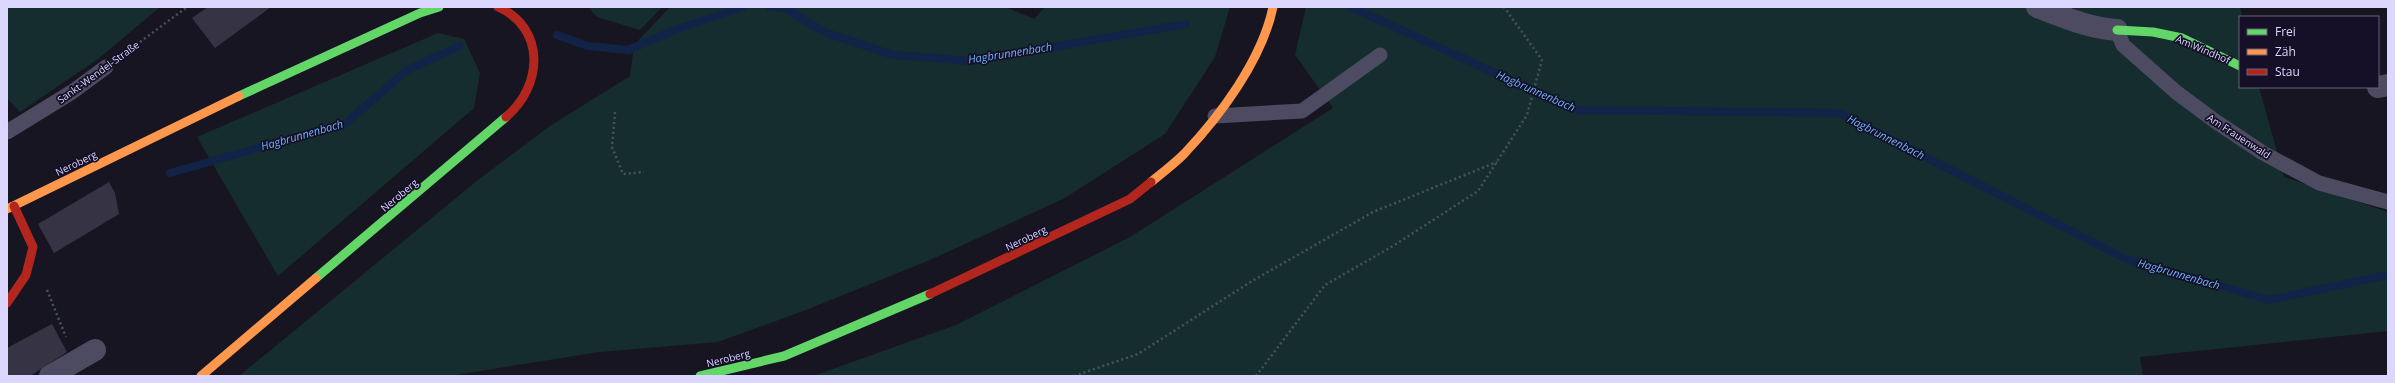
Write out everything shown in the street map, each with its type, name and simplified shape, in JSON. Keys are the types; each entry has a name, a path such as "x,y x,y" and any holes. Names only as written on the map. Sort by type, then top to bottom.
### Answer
{"street":[{"name":"Neroberg","path":"10,207 222,104 420,13 439,7"},
{"name":"Neroberg","path":"202,376 512,112 531,80 534,53 528,31 510,11 498,7"},
{"name":"Neroberg","path":"700,376 784,356 875,319 1012,257 1130,200 1183,155 1232,96 1257,50 1270,22 1273,7"},
{"path":"2037,7 2080,24 2100,29 2117,30"},
{"name":"Am Windhof","path":"2117,30 2153,32 2182,38 2239,66"},
{"path":"7,303 26,274 33,247 10,207"},
{"path":"50,376 95,350"}],"lane":[{"name":"Am Frauenwald","path":"2117,30 2122,45 2176,92 2215,121 2263,153 2319,183 2388,202"},
{"path":"1216,116 1302,111 1380,55"},
{"name":"Sankt-Wendel-Straße","path":"7,132 72,92 106,68"}],"path":[{"name":"Sankt-Wendel-Straße","path":"106,68 187,7"},
{"path":"1256,376 1325,285 1393,246 1478,191 1527,115 1542,60 1504,7"},
{"path":"615,112 612,147 623,174 644,172"},
{"path":"1074,376 1138,354 1252,280 1373,212 1497,162"},
{"path":"44,284 76,361"}],"green space":[{"path":"7,7 160,7 98,59 20,112 7,98"},
{"path":"588,7 662,7 640,30 597,17"},
{"path":"670,7 1005,7 1034,19 1045,7 1230,7 1215,57 1165,134 1063,199 930,260 806,310 718,342 599,352 449,376 239,376 478,180 550,126 630,76 634,45"},
{"path":"1306,7 2240,7 2242,16 2239,16 2239,88 2259,88 2284,177 2388,212 2388,331 2140,357 2143,376 813,376 956,325 1130,237 1333,108 1295,55"},
{"path":"438,33 464,39 480,73 474,108 278,276 197,137"}],"building":[{"path":"208,7 271,7 215,48 192,18"},
{"path":"109,182 115,193 119,214 54,253 38,224"},
{"path":"52,324 67,352 30,376 7,376 7,348"}],"waterway":[{"name":"Hagbrunnenbach","path":"557,35 588,46 628,50 675,30 743,7"},
{"name":"Hagbrunnenbach","path":"770,7 785,8 824,32 893,55 972,61 1186,24"},
{"name":"Hagbrunnenbach","path":"1351,7 1576,110 1839,113 2126,259 2269,300 2388,275"},
{"name":"Hagbrunnenbach","path":"170,173 346,123 407,70 460,46"}],"traffic: fast":[{"path":"239,96 420,13 439,7"},
{"path":"2117,30 2153,32 2182,38 2239,66"},
{"path":"316,278 506,117"},
{"path":"700,376 784,356 930,294"}],"traffic: slow":[{"path":"1151,182 1184,154 1225,105 1238,86 1260,47 1273,7"},
{"path":"7,209 239,96"},
{"path":"201,376 316,278"}],"traffic: jam":[{"path":"498,7 514,16 525,29 531,43 534,58 532,74 527,90 518,104 506,117"},
{"path":"930,294 1130,199 1151,182"},
{"path":"7,303 26,275 33,247 14,206"}]}
